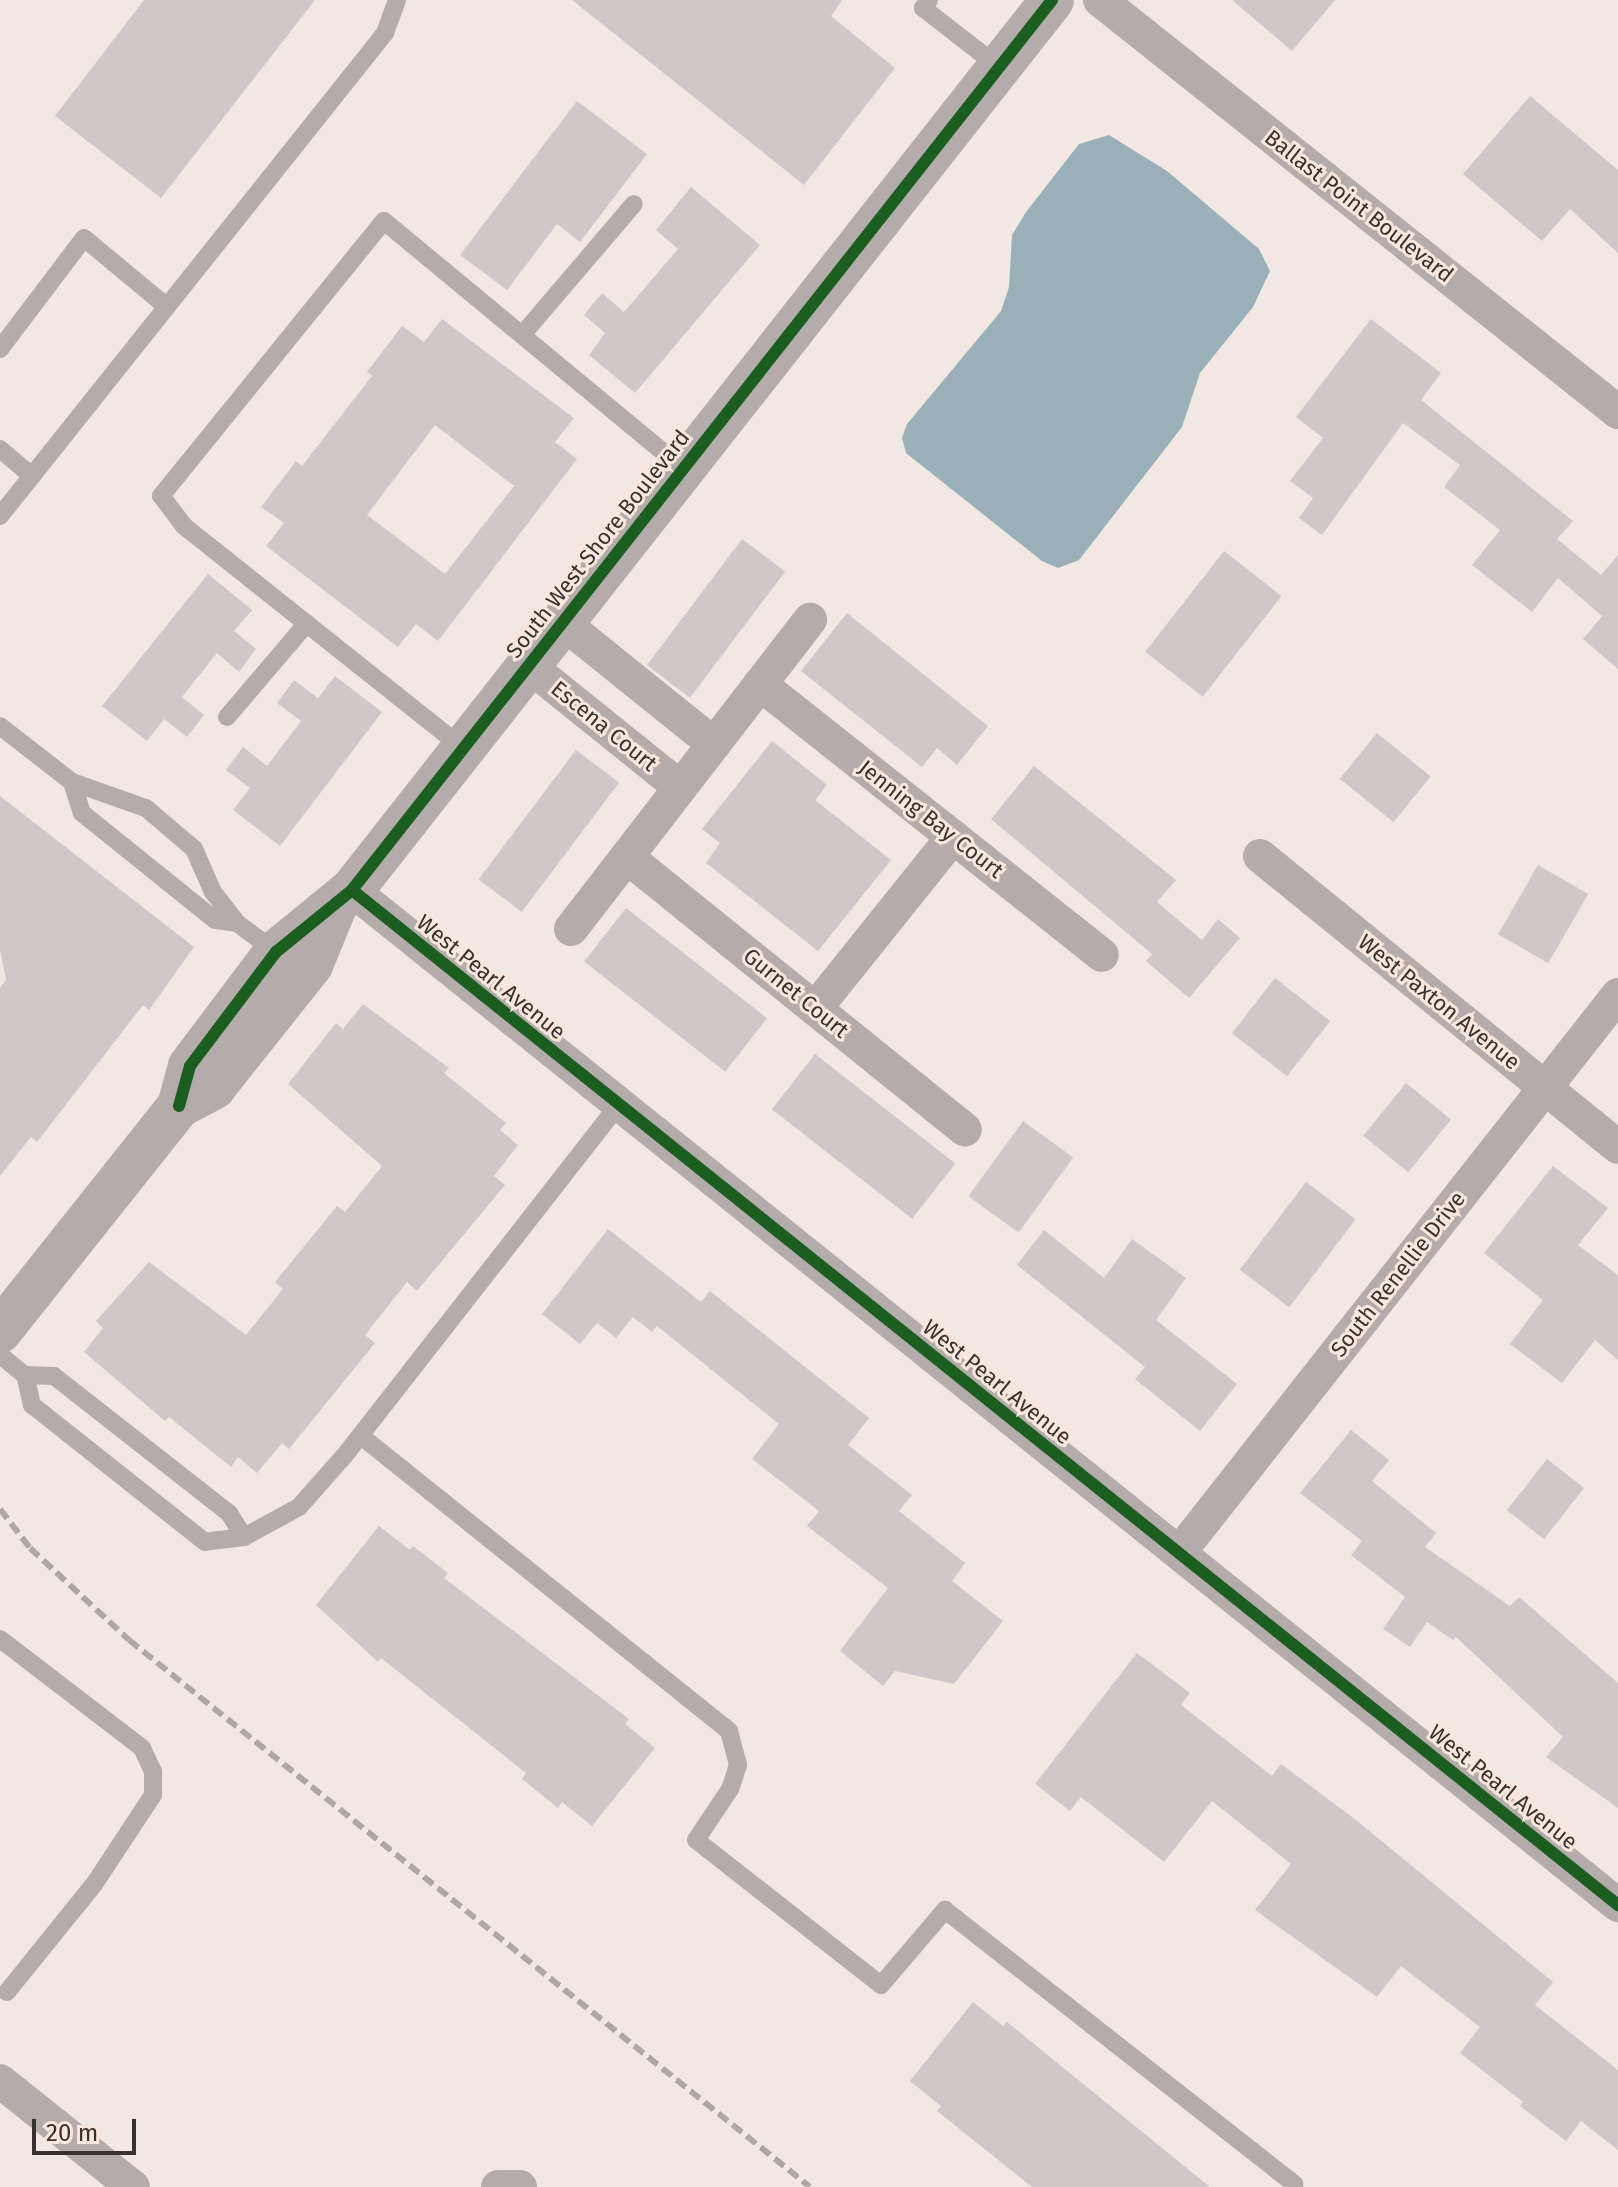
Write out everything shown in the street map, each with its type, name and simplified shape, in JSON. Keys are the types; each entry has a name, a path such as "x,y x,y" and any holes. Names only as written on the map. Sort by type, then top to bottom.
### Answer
{"street":[{"name":"South West Shore Boulevard","path":"0,1331 179,1106 214,1087 311,965 343,899 1052,0"},
{"name":"Ballast Point Boulevard","path":"1100,0 1618,412"},
{"name":"Escena Court","path":"571,929 810,620"},
{"path":"562,622 714,744"},
{"name":"Escena Court","path":"528,665 680,787"},
{"name":"Jenning Bay Court","path":"760,684 1102,955"},
{"path":"815,1009 953,837"},
{"name":"West Paxton Avenue","path":"1260,856 1618,1147"},
{"name":"Gurnet Court","path":"627,857 965,1130"},
{"name":"South West Shore Boulevard","path":"179,1106 190,1066 276,952 343,899"},
{"name":"West Pearl Avenue","path":"343,899 618,1106 1618,1905"},
{"name":"South Renellie Drive","path":"1179,1553 1618,995"},
{"path":"0,2081 133,2187"},
{"path":"498,2187 520,2187"}],"lane":[{"path":"0,516 385,33 397,0"},
{"path":"929,0 923,8 999,67"},
{"path":"522,335 634,204"},
{"path":"463,748 184,526 161,496 384,221 683,468"},
{"path":"0,349 84,238 167,307"},
{"path":"0,449 32,476"},
{"path":"227,717 307,623"},
{"path":"0,726 72,782 146,808 194,849 213,892 237,923 276,952"},
{"path":"72,782 82,813 215,920 237,923"},
{"path":"25,1375 32,1405 205,1542 244,1537 299,1507 361,1436 618,1106"},
{"path":"0,1355 25,1375 54,1376 229,1513 244,1537"},
{"path":"361,1436 729,1731 738,1765 730,1789 696,1840 881,1985 945,1910 1294,2184"},
{"path":"0,1639 142,1748 153,1772 153,1795 95,1883 7,1992"}],"water":[{"path":"1109,135 1167,171 1259,249 1270,271 1253,307 1200,373 1182,427 1079,560 1058,568 1042,561 906,453 902,438 907,424 1001,311 1009,287 1012,235 1026,212 1079,144"}],"building":[{"path":"144,0 315,0 161,198 55,116"},
{"path":"572,0 842,0 831,16 895,68 804,185"},
{"path":"1232,0 1335,0 1292,51"},
{"path":"1530,96 1618,170 1618,253 1570,209 1542,241 1463,174"},
{"path":"577,101 647,154 580,242 557,224 507,290 460,255"},
{"path":"691,187 760,245 635,393 589,355 605,333 584,315 602,293 624,312 678,249 656,230"},
{"path":"442,319 574,418 555,442 577,459 438,641 416,624 398,647 266,546 284,523 261,507 296,461 302,466 372,376 367,372 402,326 424,342","holes":["435,425 514,486 445,574 367,515"]},
{"path":"1371,319 1441,373 1421,400 1573,521 1557,539 1601,575 1618,555 1618,669 1583,639 1602,616 1558,578 1532,612 1472,565 1500,530 1444,487 1460,465 1403,423 1322,535 1299,518 1313,498 1290,481 1323,438 1296,417"},
{"path":"742,539 785,571 690,698 647,665"},
{"path":"1224,551 1282,596 1203,697 1145,652"},
{"path":"208,574 252,610 234,631 256,649 239,672 217,653 182,697 204,715 187,737 164,719 147,741 102,706"},
{"path":"847,613 988,726 957,765 937,748 922,767 801,671"},
{"path":"335,676 382,712 280,846 233,810 250,788 226,770 243,747 267,766 301,721 277,703 294,680 318,698"},
{"path":"1377,733 1431,776 1393,822 1340,779"},
{"path":"772,741 827,785 815,800 891,860 818,951 706,863 720,843 702,829"},
{"path":"576,750 619,782 522,912 479,879"},
{"path":"1034,766 1176,880 1157,902 1202,940 1218,919 1240,938 1189,998 1146,961 1152,954 991,819"},
{"path":"0,796 194,947 149,1010 143,1005 37,1142 31,1137 0,1176 0,988 6,980 0,950"},
{"path":"1538,865 1588,894 1548,963 1498,934"},
{"path":"626,908 767,1018 725,1072 584,962"},
{"path":"1275,978 1330,1021 1287,1076 1232,1033"},
{"path":"363,1004 449,1068 444,1073 506,1123 500,1130 518,1145 494,1176 505,1185 417,1291 407,1282 365,1335 375,1343 289,1449 282,1443 257,1473 238,1457 231,1467 169,1417 165,1421 84,1352 103,1328 96,1321 149,1262 246,1335 283,1289 275,1282 337,1206 345,1212 382,1166 288,1084 336,1023 343,1029"},
{"path":"815,1054 955,1164 912,1219 772,1109"},
{"path":"1406,1083 1451,1120 1408,1172 1363,1136"},
{"path":"1023,1121 1073,1157 1018,1233 968,1196"},
{"path":"1553,1166 1608,1208 1578,1245 1618,1275 1618,1360 1595,1340 1562,1383 1510,1344 1543,1300 1484,1253"},
{"path":"1306,1182 1356,1219 1289,1307 1240,1270"},
{"path":"608,1229 701,1302 710,1291 869,1418 848,1445 912,1495 899,1511 965,1563 952,1581 1003,1621 954,1684 895,1671 883,1686 840,1651 888,1588 807,1526 819,1511 752,1459 779,1424 657,1326 652,1332 633,1317 616,1338 597,1323 580,1344 542,1314"},
{"path":"1044,1230 1104,1278 1132,1239 1186,1278 1156,1320 1237,1384 1200,1431 1135,1379 1145,1367 1017,1265"},
{"path":"1351,1430 1389,1460 1372,1481 1436,1533 1425,1547 1510,1606 1519,1597 1618,1683 1618,1808 1546,1757 1563,1737 1456,1637 1453,1640 1427,1622 1410,1647 1383,1629 1405,1597 1351,1555 1362,1541 1300,1493"},
{"path":"1547,1459 1584,1488 1544,1539 1507,1510"},
{"path":"379,1526 410,1550 413,1546 448,1573 444,1578 629,1719 625,1724 655,1748 592,1826 562,1802 558,1808 522,1779 526,1773 381,1658 378,1662 316,1605"},
{"path":"1137,1653 1190,1693 1181,1705 1272,1776 1281,1764 1356,1820 1553,1982 1535,2005 1618,2070 1618,2150 1581,2121 1566,2141 1520,2106 1523,2102 1460,2053 1480,2027 1401,1966 1377,1997 1255,1910 1291,1864 1212,1801 1164,1862 1081,1797 1070,1811 1035,1784"},
{"path":"973,2002 1003,2026 1007,2022 1210,2187 1032,2187 937,2111 941,2106 910,2081"}],"railway":[{"path":"0,1509 30,1548 129,1640 810,2187"}],"cycle path":[{"path":"179,1106 190,1066 276,952 352,890 1052,0"},
{"path":"352,890 1618,1905"}]}
